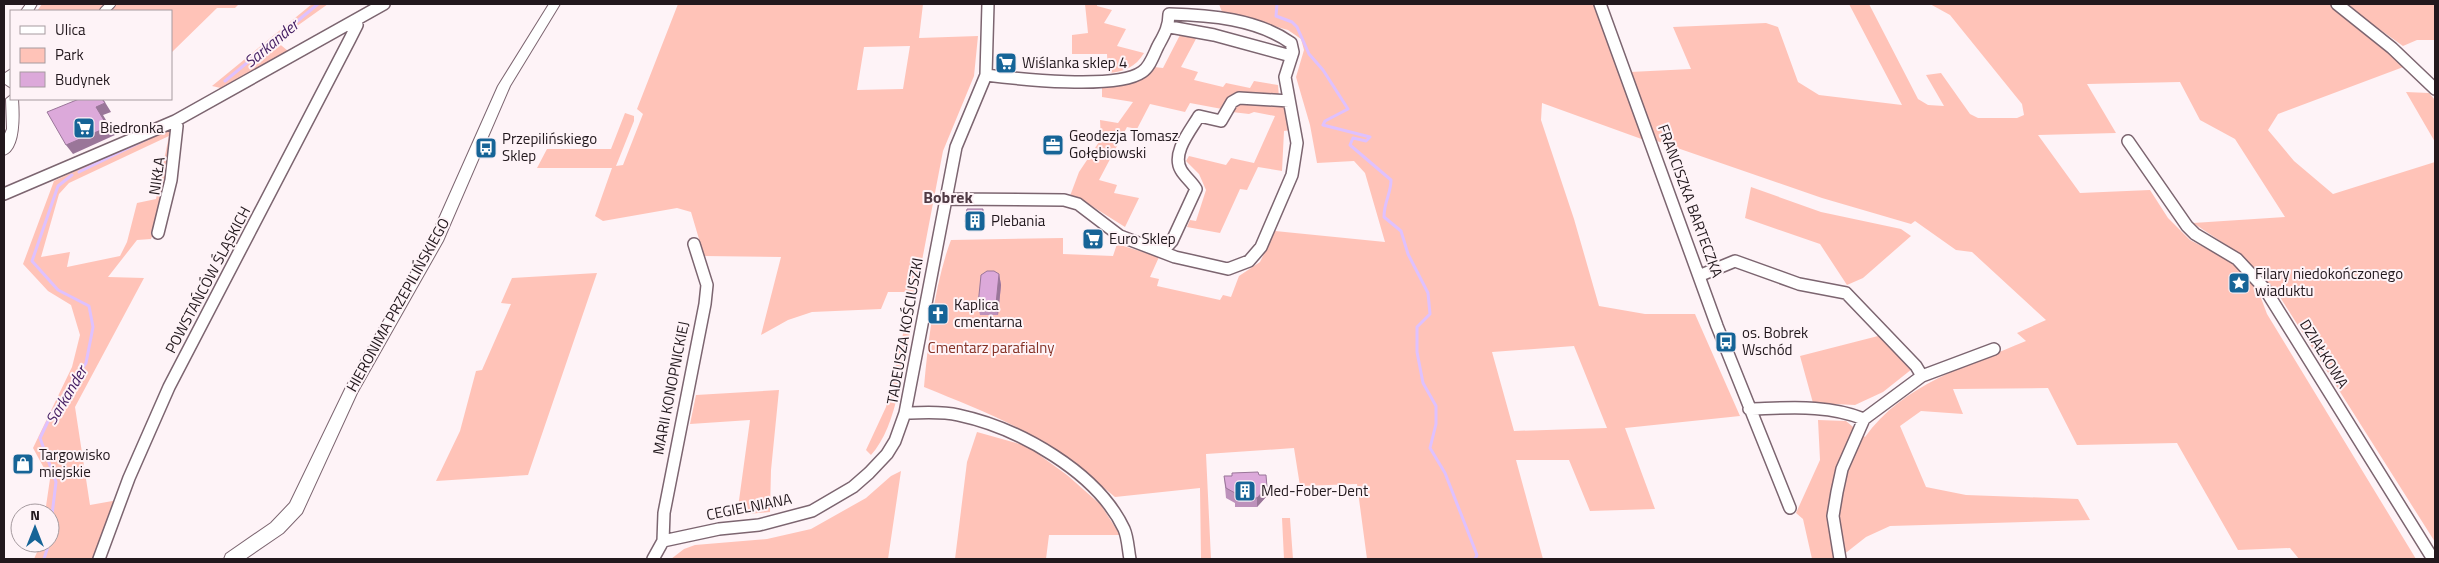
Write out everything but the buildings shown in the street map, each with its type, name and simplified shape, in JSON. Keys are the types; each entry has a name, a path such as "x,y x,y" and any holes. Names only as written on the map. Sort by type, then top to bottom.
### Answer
{"street":[{"path":"4,194 176,121 384,4"},
{"name":"HIERONIMA PRZEPILIŃSKIEGO","path":"232,559 277,528 296,508 351,390 436,242 504,86 554,4"},
{"name":"TADEUSZA KOŚCIUSZKI","path":"988,4 986,76 958,141 905,412 942,413 966,417 1041,448 1074,470 1108,503 1126,532 1130,559"},
{"name":"FRANCISZKA BARTECZKA","path":"1600,4 1749,409 1790,508"},
{"path":"2337,4 2392,48 2435,89"},
{"path":"946,199 1064,200 1078,204 1120,236 1162,252 1228,269 1249,261 1261,247 1292,175 1297,143 1285,77 1291,56 1291,42 1277,33 1212,15 1169,14 1170,26 1142,73 1133,77 1116,80 1042,80 986,76"},
{"name":"POWSTAŃCÓW ŚLĄSKICH","path":"99,559 129,478 169,386 350,39 357,25 354,22"},
{"path":"1170,26 1214,35 1291,56"},
{"path":"329,35 350,39"},
{"path":"1162,252 1172,240 1196,189 1192,180 1181,170 1178,160 1180,152 1199,116 1221,121 1232,102 1239,98 1289,101"},
{"path":"4,151 13,129 12,100"},
{"name":"NIKŁA","path":"158,233 170,193 176,121"},
{"name":"DZIAŁKOWA","path":"2128,140 2187,226 2195,234 2237,259 2266,289 2433,559"},
{"name":"MARII KONOPNICKIEJ","path":"663,541 664,513 705,304 707,284 694,244"},
{"path":"1701,275 1724,264 1735,262 1799,284 1846,292 1916,366 1922,376"},
{"path":"1840,559 1833,516 1837,492 1842,469 1864,419 1922,376 1994,349"},
{"path":"1749,409 1834,408 1851,412 1864,419"},
{"name":"CEGIELNIANA","path":"663,541 719,529 759,525 812,511 853,487 887,454 905,412"},
{"path":"653,559 663,541"}],"green space":[{"path":"42,4 239,4 235,8 217,8 172,52 172,10 38,10"},
{"path":"312,4 328,4 276,41 288,51 225,89 212,86"},
{"path":"678,4 923,4 919,38 978,36 974,76 943,151 916,292 888,292 881,309 812,312 788,320 761,335 781,257 704,256 691,212 677,208 603,221 595,216 612,168 537,168 547,149 611,149 625,113 634,116 634,121 616,166 623,165 643,114 637,109","holes":["910,46 903,89 857,90 864,47"]},
{"path":"1085,4 1097,4 1097,6 1112,10 1104,23 1126,29 1117,46 1144,53 1137,62 1124,70 1108,73 1107,54 1072,54 1072,35 1088,33"},
{"name":"Cmentarz parafialny","path":"1219,4 1594,4 1631,105 1647,141 1542,103 1541,120 1574,219 1599,306 1645,314 1695,314 1740,416 1625,428 1655,509 1590,511 1569,460 1516,460 1543,559 1367,559 1357,484 1300,486 1294,448 1206,454 1211,559 1201,559 1200,488 1115,497 1069,460 1025,432 983,411 924,387 936,293 951,240 1063,238 1063,254 1113,256 1117,244 1159,257 1150,277 1159,279 1157,286 1220,300 1223,295 1231,297 1239,276 1260,262 1275,231 1385,242 1365,173 1354,161 1317,163 1310,125 1296,77 1304,50 1301,39 1288,30 1222,12","holes":["1574,346 1607,428 1514,431 1492,352"]},
{"path":"1849,4 1869,4 1918,99 1928,105 1944,106 1926,75 1941,73 1970,114 1978,118 2017,118 2024,115 2022,104 1950,15 1930,4 2333,4 2406,66 2278,114 2268,130 2294,161 2333,194 2435,162 2435,542 2280,297 2243,256 2193,223 2285,217 2235,139 2200,120 2180,82 2087,84 2116,133 2038,135 2080,193 2150,190 2168,218 2190,240 2238,265 2258,290 2267,314 2416,559 2299,559 2290,548 2238,550 2177,443 2077,445 2048,388 1953,389 1963,414 1921,411 1900,426 1926,487 1966,495 2078,499 2090,520 1890,526 1866,537 1838,559 1812,559 1803,519 1796,513 1820,460 1818,420 1846,421 1865,437 1880,419 1917,390 1959,368 2026,341 2017,333 2046,320 1972,252 1956,250 1915,221 1911,224 1822,198 1657,141 1630,72 1691,69 1673,27 1766,23 1778,27 1798,82 1819,95 1902,105"},
{"path":"2344,4 2435,4 2435,40 2417,40 2403,46"},
{"path":"1181,33 1197,37 1181,67 1198,72 1194,80 1223,87 1226,83 1250,88 1254,81 1278,85 1279,97 1245,93 1222,109 1190,103 1185,112 1150,104 1137,129 1127,127 1099,180 1117,185 1114,193 1139,198 1125,227 1079,198 1070,196 1079,172 1101,139 1100,120 1118,123 1133,102 1102,97 1102,86 1131,82 1143,77 1154,67 1163,68"},
{"path":"2406,92 2429,93 2435,100 2435,142"},
{"path":"1237,102 1284,106 1291,130 1284,131 1282,171 1258,167 1247,190 1240,189 1220,233 1187,227 1190,220 1196,221 1206,190 1199,174 1186,161 1189,156 1226,165 1231,158 1254,163 1275,116 1254,112 1249,114 1232,112"},
{"path":"162,130 172,130 165,202 151,239 137,240 108,277 144,278 75,407 90,505 118,500 94,559 34,559 37,553 60,553 60,503 46,503 50,479 33,448 72,367 80,335 71,305 48,291 23,264 54,181","holes":["169,136 156,199 137,203 127,242 120,256 67,267 70,252 41,257 59,194 69,183"]},
{"path":"1751,187 1821,212 1901,229 1911,236 1863,278 1847,285 1820,244 1745,218"},
{"path":"597,273 528,475 436,481 460,431 476,371 482,370 511,304 501,303 512,278"},
{"path":"906,321 912,323 898,393 888,428 871,455 866,450 886,407"},
{"path":"1882,335 1912,369 1883,392 1855,405 1813,403 1800,356"},
{"path":"779,390 771,470 770,512 737,515 750,420 690,424 696,395"},
{"path":"977,432 1027,446 1067,475 1101,505 1120,535 1049,535 1046,559 955,559 967,462"},
{"path":"901,471 888,559 671,559 684,549 695,545 767,539 811,529 866,498 891,476"},
{"path":"1282,518 1290,518 1293,559 1284,559"}],"waterway":[{"name":"Sarkander","path":"225,81 318,4"},
{"path":"1277,4 1276,16 1292,22 1297,27 1309,54 1323,70 1348,109 1325,121 1323,125 1370,137 1366,141 1353,138 1350,145 1391,180 1384,217 1401,231 1408,254 1428,293 1430,314 1417,327 1417,352 1423,383 1436,406 1436,424 1430,448 1445,473 1477,555 1475,559"},
{"name":"Sarkander","path":"79,172 151,137"},
{"name":"Sarkander","path":"53,503 56,482 40,438 52,413 86,363 93,327 89,306 58,290 32,261 58,186 72,175"},
{"name":"Sarkander","path":"44,559 46,553"}],"place":[{"name":"Wiślanka sklep 4","path":"1006,63"},
{"name":"Biedronka","path":"84,128"},
{"name":"Geodezja Tomasz Gołębiowski","path":"1053,145"},
{"name":"Przepilińskiego Sklep","path":"486,148"},
{"name":"Plebania","path":"975,221"},
{"name":"Euro Sklep","path":"1093,239"},
{"name":"Filary niedokończonego wiaduktu","path":"2239,283"},
{"name":"Kaplica cmentarna","path":"938,314"},
{"name":"os. Bobrek Wschód","path":"1726,342"},
{"name":"Targowisko miejskie","path":"23,464"},
{"name":"Med-Fober-Dent","path":"1245,491"}],"district":[{"name":"Bobrek","path":"948,197"}]}
